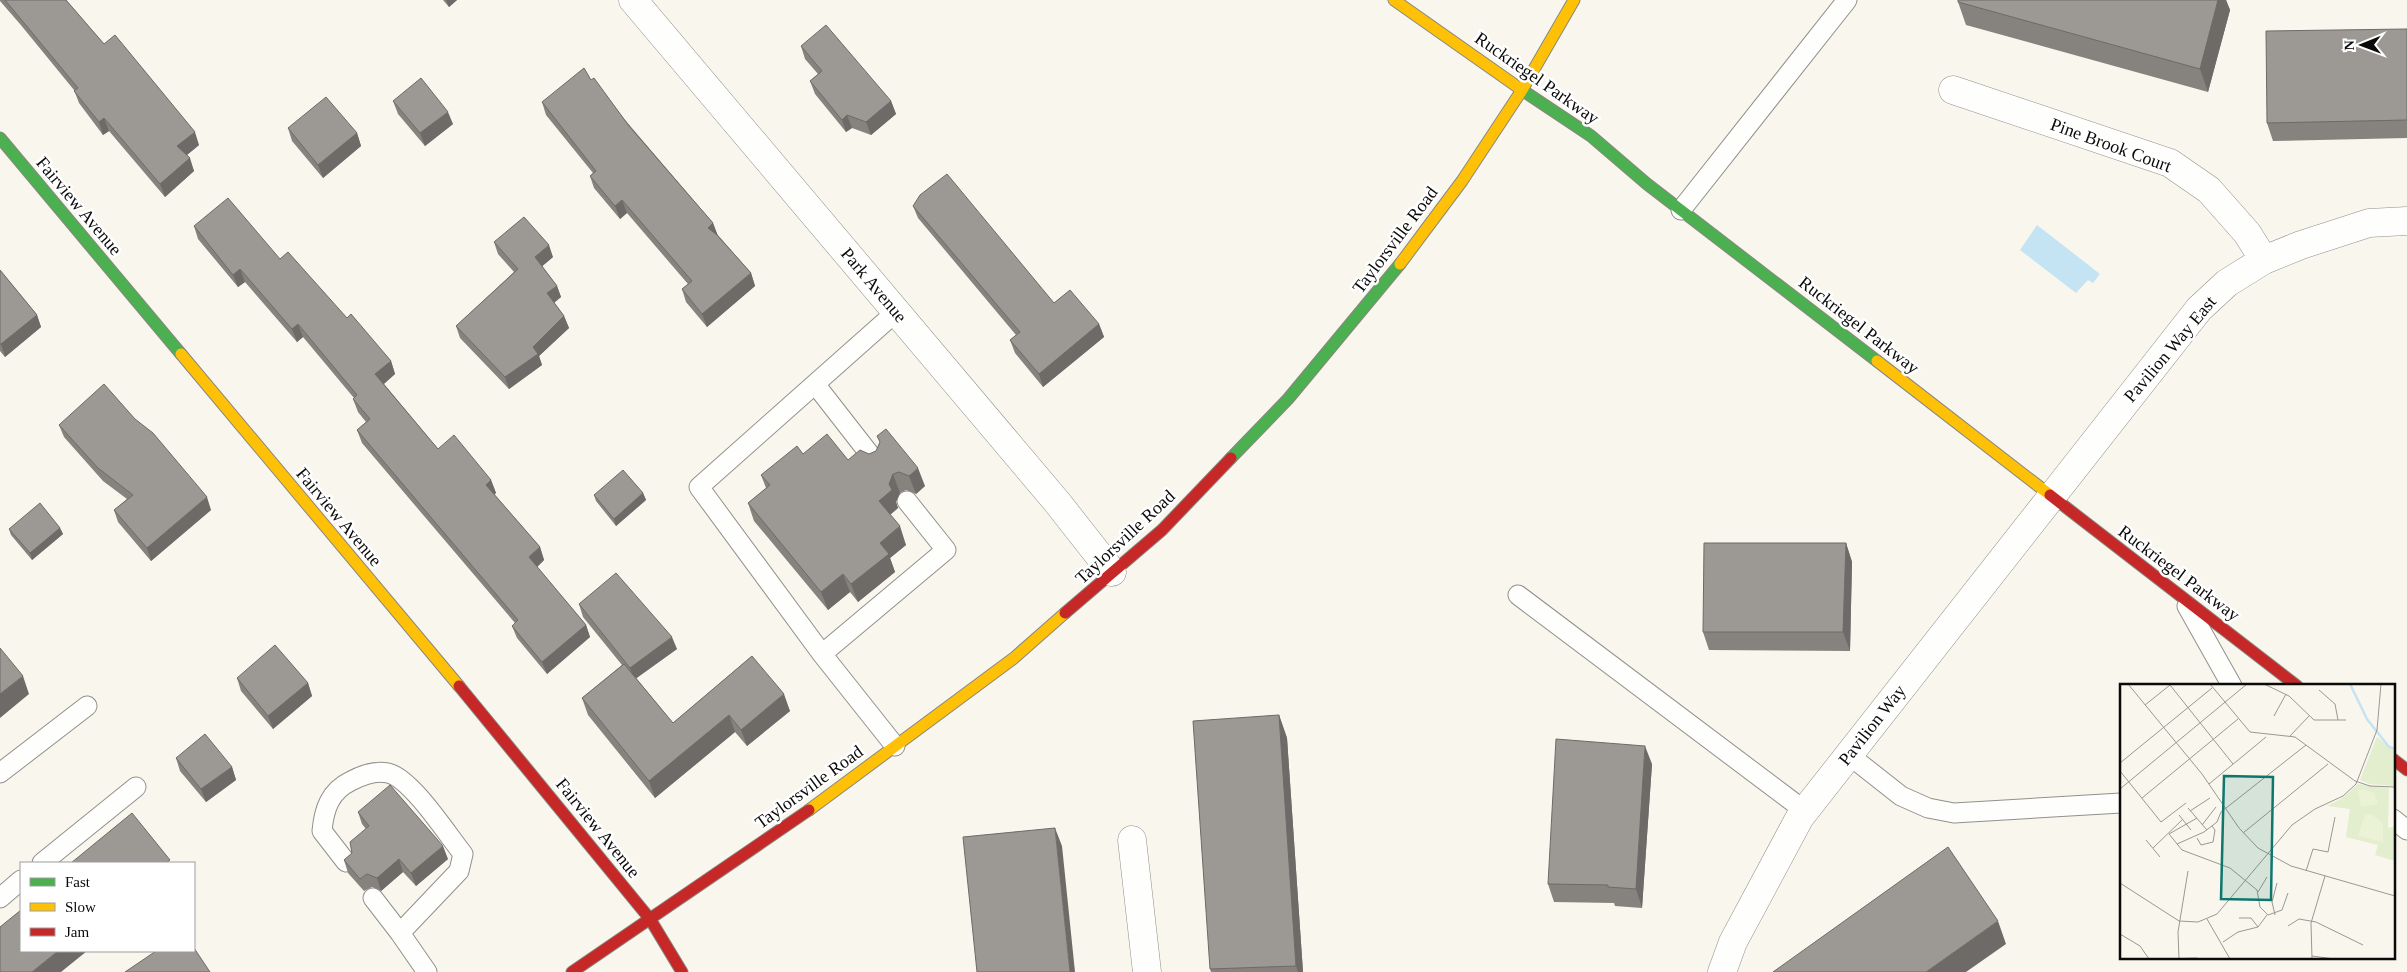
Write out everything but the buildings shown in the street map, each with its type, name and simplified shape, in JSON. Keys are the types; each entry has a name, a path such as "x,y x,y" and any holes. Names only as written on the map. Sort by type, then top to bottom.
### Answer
{"main road":[{"name":"Ruckriegel Parkway","path":"1394,0 1591,136 1681,210 2294,684"},
{"name":"Taylorsville Road","path":"572,972 814,806 1014,658 1064,617 1168,523 1288,399 1340,338 1462,181 1522,90 1574,0"},
{"name":"Fairview Avenue","path":"0,138 483,714 650,919 682,972"},
{"path":"2394,760 2407,770"}],"street":[{"name":"Park Avenue","path":"632,0 1057,502 1112,572"},
{"name":"Pine Brook Court","path":"1953,90 2170,163 2209,190 2247,232 2264,260"},
{"name":"Pavilion Way East","path":"2051,497 2199,309 2227,282 2264,260 2301,245 2369,223 2407,221"},
{"name":"Pavilion Way","path":"1722,972 1733,942 1805,810 2051,497"},
{"path":"1132,840 1147,972"}],"lane":[{"path":"1681,210 1847,0"},
{"path":"895,746 822,654 699,487 896,312"},
{"path":"815,384 876,461"},
{"path":"822,654 946,550 907,501"},
{"path":"1518,594 1805,810"},
{"path":"2183,598 2231,684"},
{"path":"0,773 87,706"},
{"path":"1848,755 1901,796 1928,808 1954,813 2120,802"},
{"path":"346,862 322,831 324,811 340,786 366,773 388,773 407,783 462,854 459,871 400,933"},
{"path":"43,862 136,787"},
{"path":"2394,820 2407,830"},
{"path":"0,898 20,881"},
{"path":"373,898 427,972"}],"water":[{"path":"2037,225 2100,274 2093,283 2088,280 2076,293 2020,250"}],"traffic: fast":[{"path":"1522,90 1591,136 1647,184 1877,361"},
{"path":"0,138 181,354"},
{"path":"1231,458 1288,399 1400,264"}],"traffic: slow":[{"path":"1394,0 1522,90"},
{"path":"1400,264 1462,181 1522,90 1574,0"},
{"path":"181,354 459,686"},
{"path":"1877,361 2050,495"},
{"path":"809,810 1014,658 1065,613"}],"traffic: jam":[{"path":"1065,613 1162,530 1231,458"},
{"path":"2050,495 2294,684"},
{"path":"459,686 650,919 682,972"},
{"path":"2394,760 2407,770"},
{"path":"572,972 809,810"}]}
